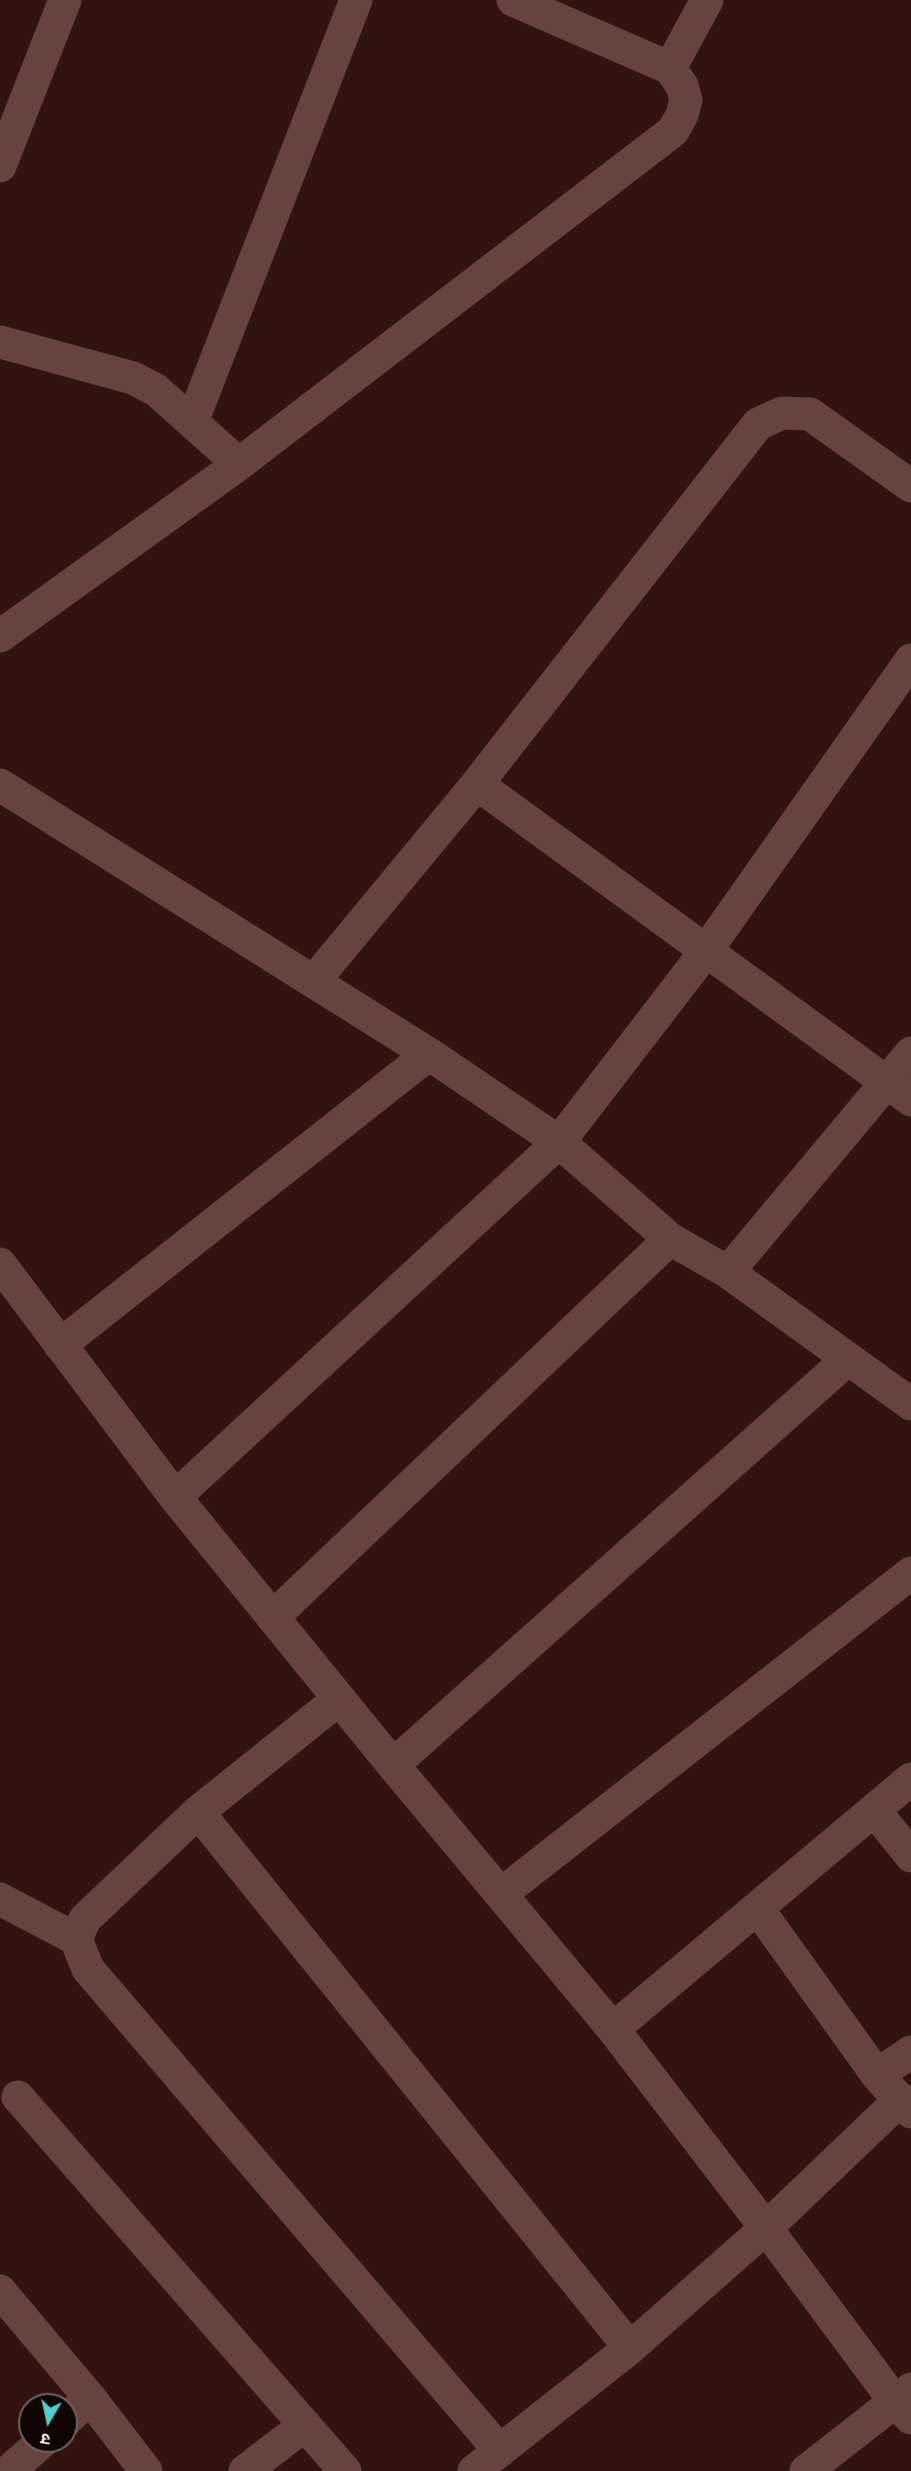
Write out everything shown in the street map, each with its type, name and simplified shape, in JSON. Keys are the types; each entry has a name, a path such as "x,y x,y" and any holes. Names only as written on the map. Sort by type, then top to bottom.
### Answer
{"street":[{"path":"0,166 65,0"},
{"path":"192,422 356,0"},
{"path":"0,636 239,464 673,131 682,115 686,100 682,86 670,68 513,0"},
{"path":"670,68 707,0"},
{"path":"0,342 133,378 156,390 239,464"},
{"path":"314,981 477,784 758,424 782,412 810,414 911,486"},
{"path":"175,1497 559,1142 706,951 911,660"},
{"path":"477,784 899,1091"},
{"path":"0,785 429,1053 559,1142 670,1239 728,1272 911,1404"},
{"path":"60,1345 429,1053"},
{"path":"728,1272 899,1091 911,1053"},
{"path":"273,1617 670,1239"},
{"path":"0,1264 175,1497 393,1766 613,2029 766,2228 906,2403 806,2471"},
{"path":"393,1766 848,1359"},
{"path":"501,1894 911,1573"},
{"path":"76,1939 85,1919 198,1812 339,1699"},
{"path":"613,2029 911,1779"},
{"path":"875,1811 911,1856"},
{"path":"198,1812 630,2348"},
{"path":"0,1899 76,1939 88,1969 500,2451"},
{"path":"474,2471 630,2348 906,2106 877,2075 758,1909"},
{"path":"877,2075 911,2052"},
{"path":"18,2097 345,2471"},
{"path":"0,2290 90,2398 146,2471"},
{"path":"78,2409 90,2398"},
{"path":"245,2471 305,2425"},
{"path":"9,2471 29,2453"}]}
